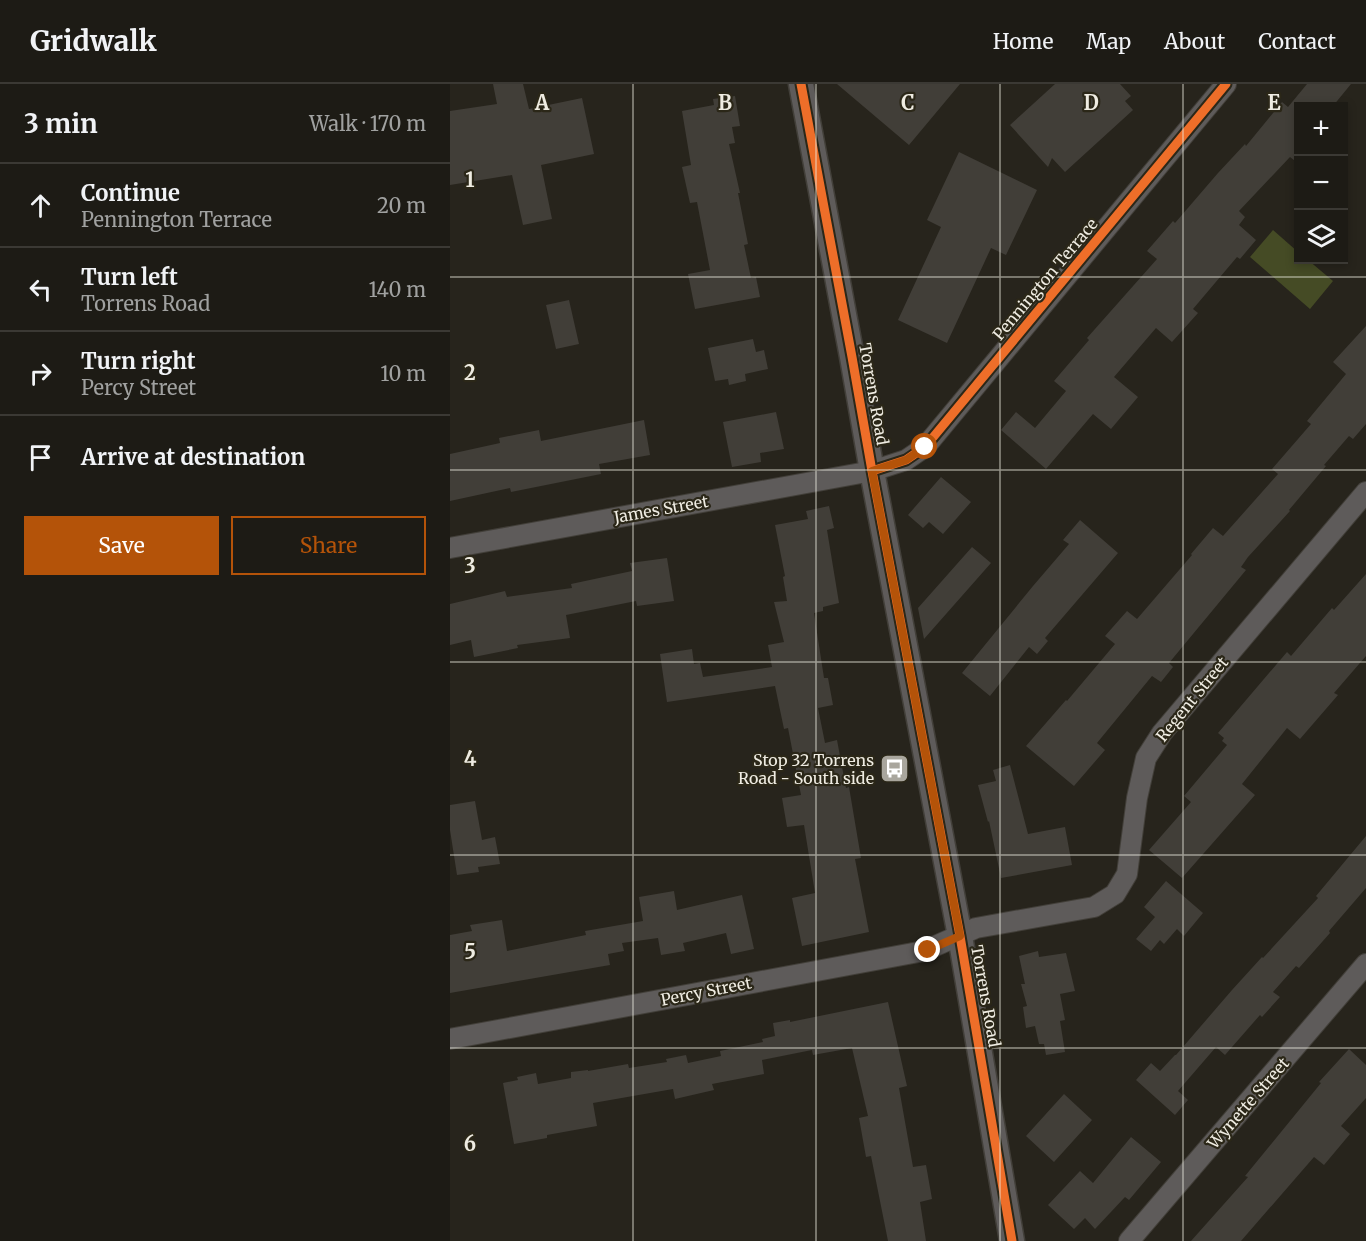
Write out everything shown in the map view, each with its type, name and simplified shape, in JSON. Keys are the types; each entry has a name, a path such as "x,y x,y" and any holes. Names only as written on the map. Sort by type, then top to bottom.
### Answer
{"street":[{"name":"Torrens Road","path":"801,84 960,936 1012,1241"},
{"name":"Pennington Terrace","path":"872,471 906,460 925,447 1226,84"},
{"name":"James Street","path":"450,548 872,471"},
{"name":"Regent Street","path":"960,936 976,928 1094,907 1115,894 1127,874 1137,798 1146,758 1162,733 1366,492"},
{"name":"Percy Street","path":"450,1039 924,951 960,936"},
{"name":"Wynette Street","path":"1129,1241 1366,964"}],"green space":[{"path":"1273,230 1294,248 1294,264 1313,264 1333,281 1310,309 1250,257"}],"building":[{"path":"493,84 523,84 529,109 582,98 594,154 541,165 552,219 523,225 512,175 450,185 450,111 497,104"},
{"path":"837,84 960,84 909,145"},
{"path":"1055,84 1120,84 1131,96 1125,101 1133,110 1065,172 1052,158 1048,167 1010,125"},
{"path":"1307,84 1351,84 1336,102 1294,102 1294,160 1290,157 1239,211 1245,217 1239,225 1256,240 1240,259 1237,257 1193,309 1198,313 1172,342 1156,328 1114,377 1138,397 1111,429 1093,414 1046,469 1001,430 1016,412 1035,428 1066,391 1054,381 1089,340 1087,338 1157,259 1147,251 1245,144 1246,146 1282,102 1288,107"},
{"path":"735,96 740,126 732,127 735,143 729,144 748,244 744,245 751,278 756,277 760,297 695,309 688,274 710,270 697,202 690,203 682,167 691,165 682,111 714,105 713,99"},
{"path":"959,152 1037,190 1006,255 991,248 947,343 898,320 941,227 927,220"},
{"path":"569,300 579,344 556,349 546,305"},
{"path":"1366,326 1366,424 1353,439 1349,436 1290,511 1248,557 1241,567 1246,570 1169,663 1173,667 1161,682 1152,676 1097,743 1105,750 1074,786 1026,746 1115,644 1105,636 1127,611 1137,619 1213,528 1223,536 1278,474 1272,469 1311,424 1307,421 1346,374 1333,362"},
{"path":"753,339 756,352 764,350 768,369 745,374 746,381 729,385 728,379 715,381 708,348"},
{"path":"776,412 784,449 760,453 761,462 732,467 723,422"},
{"path":"644,420 650,455 599,464 601,474 511,492 510,488 450,501 450,454 500,443 499,438 539,430 541,441"},
{"path":"941,477 971,502 943,534 929,522 923,528 908,515"},
{"path":"829,506 834,528 827,530 839,603 823,607 823,611 814,613 824,678 828,678 833,705 818,708 825,743 837,740 846,788 849,787 861,858 855,859 869,932 802,946 792,898 815,893 804,825 787,827 782,798 801,795 788,728 784,729 775,686 667,702 660,654 692,649 694,664 700,663 703,677 772,667 768,645 784,642 774,602 787,601 783,577 785,576 775,525 808,519 806,511"},
{"path":"1080,520 1118,553 1045,638 1048,641 1037,654 1029,647 990,696 962,673 1069,544 1063,540"},
{"path":"972,547 991,563 924,639 918,608"},
{"path":"667,558 674,601 637,606 636,601 566,615 570,638 517,645 518,648 474,657 471,640 450,645 450,604 505,591 507,597 572,588 571,584 632,571 630,563"},
{"path":"1366,574 1366,656 1334,693 1338,695 1300,739 1287,728 1242,784 1255,795 1182,878 1149,850 1191,802 1184,796 1227,745 1218,733 1287,652 1291,656 1332,608 1334,610"},
{"path":"1010,765 1028,834 1065,827 1072,865 1001,878 989,821 978,785 996,781 993,770"},
{"path":"475,801 482,840 495,837 500,864 478,867 479,872 457,875 450,830 450,805"},
{"path":"1366,836 1366,888 1299,968 1296,966 1273,992 1280,997 1262,1017 1260,1015 1225,1055 1216,1047 1178,1091 1188,1100 1175,1115 1136,1080 1151,1063 1160,1071 1176,1055 1232,990 1318,898 1316,896"},
{"path":"1166,881 1203,913 1184,936 1177,929 1164,944 1160,940 1151,951 1136,939 1155,917 1144,907"},
{"path":"674,891 677,910 742,895 754,949 731,954 726,933 683,943 685,951 661,955 658,938 622,943 624,951 608,954 610,965 450,993 450,935 472,931 470,925 502,920 507,951 586,935 585,931 643,921 639,897"},
{"path":"1038,951 1039,957 1066,953 1075,991 1060,994 1065,1020 1060,1021 1065,1052 1046,1055 1044,1044 1039,1044 1035,1026 1026,1028 1023,1007 1027,1006 1021,984 1025,984 1019,956"},
{"path":"888,1002 907,1086 899,1088 913,1167 926,1165 932,1199 920,1202 926,1241 888,1241 871,1156 866,1157 859,1118 868,1116 852,1048 813,1055 812,1050 762,1060 764,1074 712,1084 714,1090 675,1099 673,1089 593,1103 597,1126 547,1135 547,1138 514,1144 503,1083 518,1080 517,1077 536,1073 538,1084 571,1078 571,1072 628,1064 629,1068 667,1062 666,1059 686,1055 688,1063 721,1056 720,1051 763,1042 762,1039 775,1036 773,1023 790,1020 790,1022"},
{"path":"1349,1049 1366,1065 1366,1098 1341,1126 1350,1134 1324,1165 1314,1157 1241,1241 1191,1241 1248,1177 1245,1176 1321,1083 1319,1082"},
{"path":"1064,1094 1092,1120 1054,1162 1026,1136"},
{"path":"1131,1137 1161,1162 1129,1200 1125,1197 1095,1229 1085,1218 1074,1229 1048,1205 1080,1171 1093,1183"}],"cycle path":[{"path":"801,84 960,936 1012,1241"},
{"path":"872,471 906,460 925,447 1226,84"}],"place":[{"name":"Stop 32 Torrens Road - South side","path":"895,769"}],"route":[{"path":"925,447 906,460 872,471 960,936 928,950"}]}
